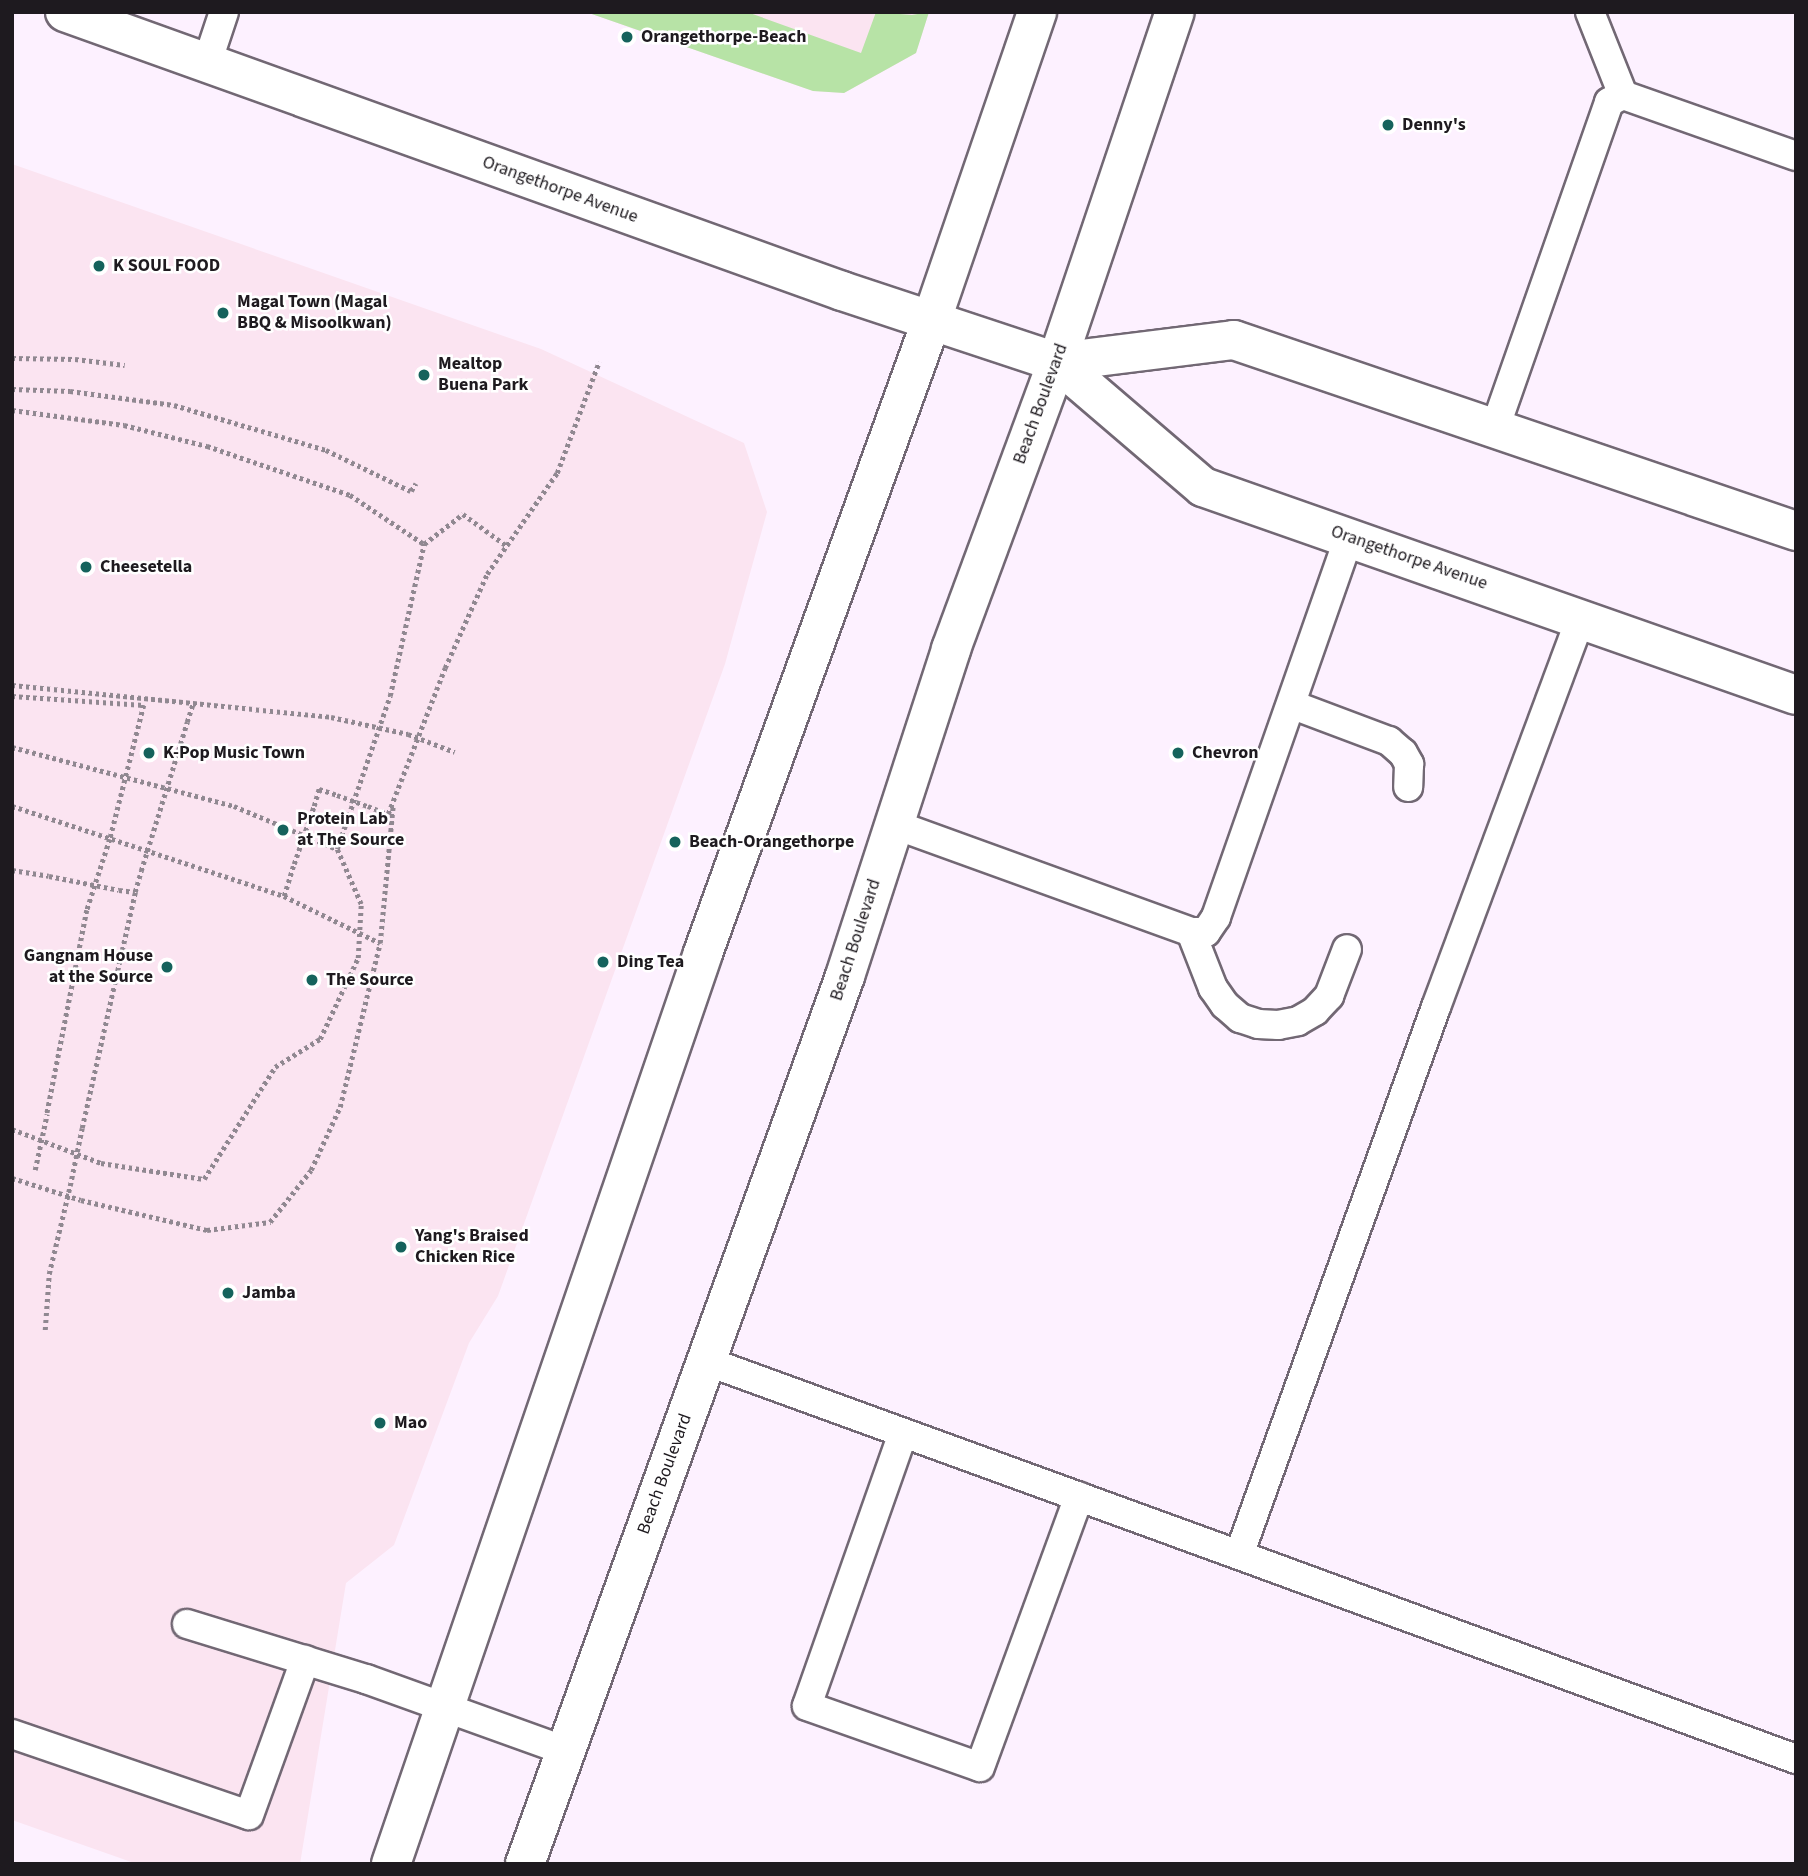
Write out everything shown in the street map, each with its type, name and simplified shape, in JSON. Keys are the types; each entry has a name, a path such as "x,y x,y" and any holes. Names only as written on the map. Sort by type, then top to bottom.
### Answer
{"main road":[{"name":"Orangethorpe Avenue","path":"65,12 931,323 1057,362 1203,487 1796,695"},
{"path":"391,1864 707,940 931,323 1037,12"},
{"name":"Beach Boulevard","path":"525,1864 845,976 951,649 1057,362 1175,12"},
{"name":"Orangethorpe Avenue","path":"1057,362 1234,340 1796,531"}],"lane":[{"path":"207,63 224,12"},
{"path":"1590,12 1623,95"},
{"path":"1495,428 1609,102 1623,95 1796,156"},
{"path":"893,824 1191,932 1206,932 1216,917 1293,705 1349,537"},
{"path":"1239,1555 1436,1007 1581,618"},
{"path":"1293,705 1389,741 1409,764 1408,787"},
{"path":"1191,932 1213,988 1225,1005 1240,1018 1258,1024 1279,1026 1298,1021 1315,1011 1329,996 1347,949"},
{"path":"706,1361 1796,1759"},
{"path":"903,1433 807,1706 980,1768 1079,1497"},
{"path":"187,1624 305,1660 566,1751"},
{"path":"12,1734 249,1815 305,1660"}],"path":[{"path":"12,358 75,359 125,365"},
{"path":"284,896 319,789 388,814 445,668 487,574 557,473 599,362"},
{"path":"12,389 71,391 174,405 326,450 411,491 416,483"},
{"path":"12,410 124,425 207,446 350,495 424,544"},
{"path":"12,1129 101,1163 204,1179 275,1067 320,1038 358,958 361,904 337,849 390,696 424,544 463,514 507,546"},
{"path":"12,685 331,718 408,734 455,752"},
{"path":"12,696 144,705 110,839 87,910 34,1170"},
{"path":"45,1330 49,1274 71,1186 135,892 192,703"},
{"path":"12,747 234,806 337,849"},
{"path":"12,1178 82,1200 207,1230 270,1222 312,1170 340,1107 380,943 393,800"},
{"path":"12,806 284,896 380,943"},
{"path":"12,870 135,892"}],"shaded area":[{"path":"586,12 929,12 916,53 844,93 813,91"},
{"name":"The Source","path":"12,164 541,349 744,443 767,512 725,664 498,1296 469,1343 394,1545 346,1583 300,1864 137,1864 12,1820"}],"green space":[{"path":"586,12 747,12 861,53 876,12 912,15 929,12 916,53 844,93 813,91"}],"place":[{"name":"Orangethorpe-Beach","path":"627,37"},
{"name":"Denny's","path":"1388,125"},
{"name":"K SOUL FOOD","path":"99,266"},
{"name":"Magal Town (Magal BBQ & Misoolkwan)","path":"223,313"},
{"name":"Mealtop Buena Park","path":"424,375"},
{"name":"Cheesetella","path":"86,567"},
{"name":"K-Pop Music Town","path":"149,753"},
{"name":"Chevron","path":"1178,753"},
{"name":"Protein Lab at The Source","path":"283,830"},
{"name":"Beach-Orangethorpe","path":"675,842"},
{"name":"Ding Tea","path":"603,962"},
{"name":"Gangnam House at the Source","path":"167,967"},
{"name":"The Source","path":"312,980"},
{"name":"Yang's Braised Chicken Rice","path":"401,1247"},
{"name":"Jamba","path":"228,1293"},
{"name":"Mao","path":"380,1423"}]}
